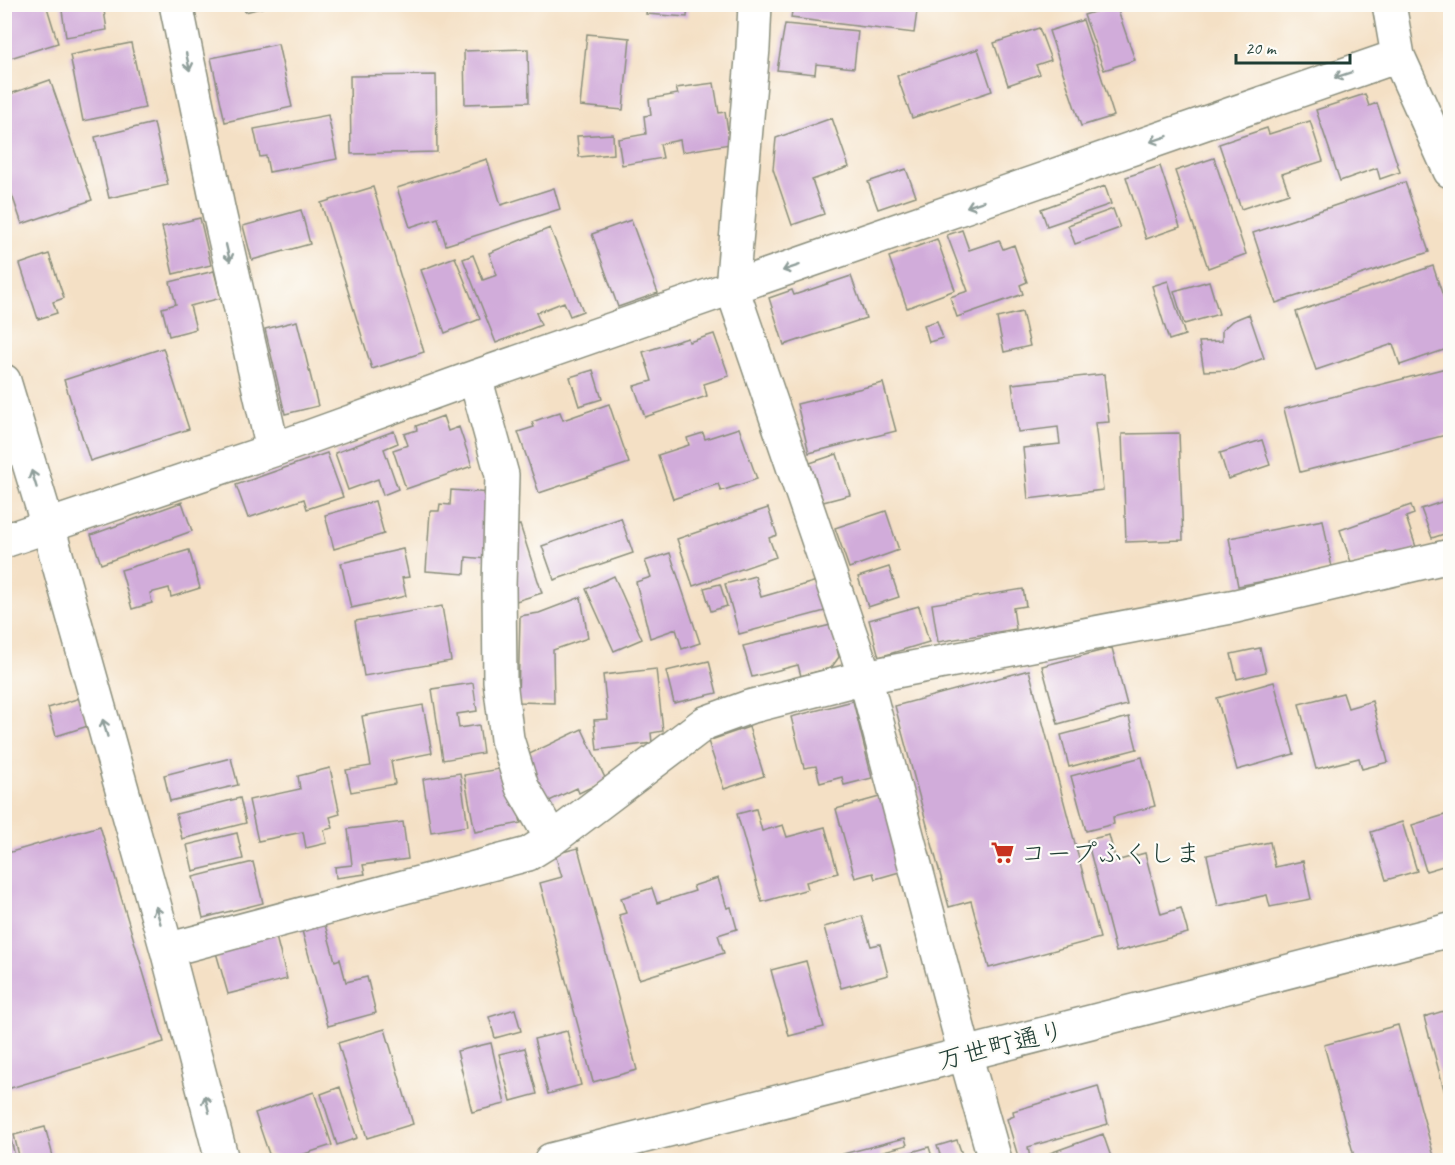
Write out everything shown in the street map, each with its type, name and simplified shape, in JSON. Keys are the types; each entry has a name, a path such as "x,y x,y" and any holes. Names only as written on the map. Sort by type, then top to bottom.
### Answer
{"street":[{"path":"176,4 218,208 273,450"},
{"path":"755,4 732,288 865,677 995,1161"},
{"path":"1389,4 1398,56 1450,171"},
{"path":"4,541 273,450 475,377 1398,56"},
{"path":"475,377 502,475 500,681 507,739 522,787 552,839"},
{"path":"4,381 48,526 167,950 222,1161"},
{"path":"167,950 528,854 552,839 705,723 749,707 865,677 1236,606 1450,556"},
{"name":"万世町通り","path":"551,1161 1450,930"}],"building":[{"path":"4,4 46,4 58,43 4,60"},
{"path":"61,4 103,4 107,30 66,37"},
{"path":"243,4 273,4 273,5 245,12"},
{"path":"636,4 688,4 687,17 646,14 647,7 636,6"},
{"path":"793,4 918,4 914,33 791,18"},
{"path":"1116,5 1135,60 1104,70 1084,15"},
{"path":"1083,20 1114,116 1081,126 1049,31"},
{"path":"785,24 858,31 854,68 816,64 815,74 777,70"},
{"path":"1039,28 1051,60 1036,65 1040,74 1008,85 994,43"},
{"path":"587,34 630,38 623,110 580,106"},
{"path":"131,43 145,108 83,121 70,55"},
{"path":"278,44 292,107 225,122 211,58"},
{"path":"528,49 529,102 465,104 464,51"},
{"path":"978,49 992,91 912,118 897,76"},
{"path":"436,75 437,152 351,154 350,76"},
{"path":"50,80 92,200 22,224 4,172 4,96"},
{"path":"714,83 719,113 725,112 730,144 682,152 680,140 660,144 663,158 622,165 618,139 646,134 644,116 651,115 649,99 678,94 676,88"},
{"path":"1365,94 1369,106 1377,103 1400,172 1380,179 1377,168 1340,181 1316,110"},
{"path":"328,115 337,159 269,172 266,156 260,157 254,129"},
{"path":"832,118 849,167 812,180 824,214 792,225 773,169 776,138"},
{"path":"1310,121 1323,161 1282,174 1289,193 1241,209 1219,144 1267,128 1269,134"},
{"path":"154,123 168,185 109,198 95,137"},
{"path":"613,134 614,154 579,157 577,136"},
{"path":"1214,158 1246,254 1208,268 1175,171"},
{"path":"487,159 501,205 554,188 560,209 446,245 438,218 410,227 397,188"},
{"path":"1160,166 1180,227 1146,239 1126,177"},
{"path":"906,169 916,196 878,209 868,182"},
{"path":"1405,182 1429,252 1276,303 1253,233"},
{"path":"1105,186 1111,204 1047,226 1041,209"},
{"path":"373,187 424,352 372,369 321,203"},
{"path":"1113,209 1120,228 1075,244 1068,225"},
{"path":"301,210 310,244 252,260 243,226"},
{"path":"200,218 211,265 173,274 162,227"},
{"path":"631,220 658,293 618,307 592,234"},
{"path":"550,228 583,311 570,316 564,302 536,313 541,325 496,343 463,259 473,255 483,280 497,275 489,253"},
{"path":"962,230 969,250 999,240 1003,249 1014,245 1027,282 1020,285 1023,294 957,317 950,297 968,291 947,235"},
{"path":"937,239 955,290 907,308 889,257"},
{"path":"49,254 64,298 53,302 57,313 38,319 20,264"},
{"path":"455,257 480,319 445,333 421,270"},
{"path":"1433,266 1450,317 1450,348 1400,365 1393,344 1316,370 1296,312"},
{"path":"214,271 221,298 190,306 196,329 169,336 162,308 176,304 170,282"},
{"path":"851,276 866,318 784,345 769,298 792,290 794,295"},
{"path":"1168,281 1185,335 1169,340 1152,286"},
{"path":"1209,281 1219,314 1184,324 1174,291"},
{"path":"1022,312 1030,346 1004,352 997,318"},
{"path":"1249,314 1264,358 1233,370 1204,371 1199,342 1222,341 1222,330 1232,321"},
{"path":"297,321 318,406 285,414 265,329"},
{"path":"937,321 943,338 929,342 924,325"},
{"path":"714,334 729,376 704,384 707,396 645,417 634,386 652,381 643,352 688,338 689,342"},
{"path":"163,348 189,429 90,461 64,380"},
{"path":"1450,367 1450,434 1300,472 1284,409"},
{"path":"593,370 602,399 579,406 570,377"},
{"path":"1104,374 1109,422 1095,423 1103,490 1028,499 1023,448 1060,444 1058,427 1018,432 1012,384"},
{"path":"883,383 896,431 809,453 797,404"},
{"path":"609,404 629,463 539,493 518,432 534,427 532,422 560,412 563,420"},
{"path":"443,416 448,431 459,427 472,466 406,489 393,450 408,445 404,434 417,430 416,426"},
{"path":"739,428 757,479 721,491 718,484 673,499 658,455 689,445 687,438 703,433 705,439"},
{"path":"394,431 398,443 384,449 398,489 383,495 378,479 348,490 335,453"},
{"path":"1179,433 1183,540 1126,542 1122,434"},
{"path":"1262,440 1270,465 1228,479 1220,453"},
{"path":"327,453 343,497 307,509 304,499 248,518 236,485"},
{"path":"837,454 850,495 823,502 810,463"},
{"path":"451,490 491,493 487,559 466,557 465,574 426,571 430,511 439,511 440,504 450,505"},
{"path":"1450,499 1450,532 1432,538 1421,509"},
{"path":"375,501 384,534 334,549 325,515"},
{"path":"182,502 192,531 101,564 91,535"},
{"path":"1411,505 1414,514 1406,517 1417,550 1390,559 1387,552 1352,565 1340,530"},
{"path":"768,508 777,535 769,538 776,557 693,586 677,539"},
{"path":"886,511 899,550 849,568 835,528"},
{"path":"621,518 633,553 554,580 542,546"},
{"path":"1323,520 1332,568 1238,586 1229,538"},
{"path":"520,525 542,593 510,603 512,527"},
{"path":"403,549 409,577 402,578 406,596 351,608 341,563"},
{"path":"189,550 200,588 171,597 169,588 150,593 152,603 132,609 121,570"},
{"path":"670,553 700,643 682,649 676,629 650,638 636,582 651,577 645,561"},
{"path":"889,567 899,597 868,607 858,577"},
{"path":"614,576 642,639 614,651 586,589"},
{"path":"755,576 761,597 817,581 825,611 739,634 725,584"},
{"path":"720,584 727,606 711,611 704,588"},
{"path":"1023,589 1026,606 1013,608 1016,629 938,642 932,604"},
{"path":"581,597 588,638 553,650 554,703 518,702 520,616 539,613"},
{"path":"442,606 451,661 364,676 355,621"},
{"path":"919,606 929,642 879,657 869,620"},
{"path":"831,625 839,657 831,668 801,676 798,665 752,677 743,646"},
{"path":"1112,648 1127,705 1058,724 1042,666"},
{"path":"1260,648 1266,672 1237,679 1231,654"},
{"path":"709,661 717,693 674,703 666,671"},
{"path":"656,669 663,731 651,733 652,743 597,750 594,720 608,719 603,675"},
{"path":"1029,670 1100,938 989,968 971,901 949,907 895,706"},
{"path":"1274,682 1294,754 1237,770 1217,698"},
{"path":"473,683 477,711 457,714 459,728 479,725 483,753 443,760 432,689"},
{"path":"1343,693 1348,708 1372,701 1388,762 1362,769 1359,758 1316,769 1299,704"},
{"path":"80,698 88,726 56,736 48,708"},
{"path":"853,701 872,778 844,785 842,777 820,783 816,766 804,768 791,717"},
{"path":"423,705 432,753 391,761 395,784 351,792 346,770 371,766 362,716"},
{"path":"1129,717 1137,749 1069,767 1061,735"},
{"path":"749,727 764,776 724,789 708,741"},
{"path":"582,729 606,780 579,793 577,788 545,803 523,757"},
{"path":"1142,757 1155,806 1113,817 1114,824 1086,831 1071,776"},
{"path":"231,758 238,785 170,801 164,775"},
{"path":"330,768 340,814 330,817 333,828 324,830 327,843 306,848 303,832 258,841 249,800 300,789 298,776"},
{"path":"499,769 516,801 521,823 475,832 464,775"},
{"path":"460,773 468,826 431,832 423,779"},
{"path":"883,796 903,871 875,879 873,873 855,878 836,809"},
{"path":"240,798 246,823 182,839 176,814"},
{"path":"756,809 762,831 783,825 787,837 825,827 838,873 806,882 808,889 762,902 737,814"},
{"path":"1448,814 1450,864 1426,871 1412,825"},
{"path":"403,822 408,859 363,865 365,874 336,878 335,867 352,865 348,829"},
{"path":"1402,822 1417,871 1386,880 1371,832"},
{"path":"100,826 164,1042 4,1090 4,854"},
{"path":"237,833 243,859 193,871 187,845"},
{"path":"1109,835 1116,861 1145,853 1161,914 1181,908 1188,933 1116,952 1087,840"},
{"path":"1270,842 1275,867 1303,861 1311,899 1270,907 1267,895 1218,906 1207,855"},
{"path":"578,848 637,1070 593,1082 540,883 562,877 555,854"},
{"path":"253,862 263,903 203,918 193,877"},
{"path":"718,878 727,908 731,907 737,929 718,935 724,953 639,979 619,915 626,913 621,898 652,888 657,903 695,891 693,886"},
{"path":"862,916 871,946 880,944 888,975 841,988 824,927"},
{"path":"324,921 335,961 340,959 346,982 367,977 376,1013 328,1026 301,927"},
{"path":"275,933 287,979 228,994 215,949"},
{"path":"806,961 824,1027 789,1036 771,970"},
{"path":"515,1009 521,1031 495,1038 489,1017"},
{"path":"1450,1009 1450,1111 1424,1017"},
{"path":"1398,1025 1435,1160 1355,1160 1324,1045"},
{"path":"385,1029 413,1124 367,1138 338,1043"},
{"path":"567,1031 581,1085 548,1094 534,1039"},
{"path":"491,1043 505,1104 472,1112 457,1051"},
{"path":"525,1048 537,1094 511,1101 499,1054"},
{"path":"1098,1086 1108,1124 1028,1147 1030,1158 1019,1160 1007,1119 1014,1116 1013,1111"},
{"path":"340,1087 357,1138 337,1145 321,1094"},
{"path":"314,1092 332,1145 286,1160 269,1154 255,1113"},
{"path":"45,1127 54,1160 20,1160 14,1135"},
{"path":"1103,1134 1112,1160 1052,1160 1050,1153"},
{"path":"10,1136 16,1160 4,1160 4,1138"},
{"path":"905,1138 907,1145 880,1152 882,1160 845,1160 843,1154"},
{"path":"957,1140 964,1160 942,1160 937,1146"},
{"path":"929,1147 933,1160 891,1160 891,1158"}],"place":[{"name":"コープふくしま","path":"1002,853"}]}
